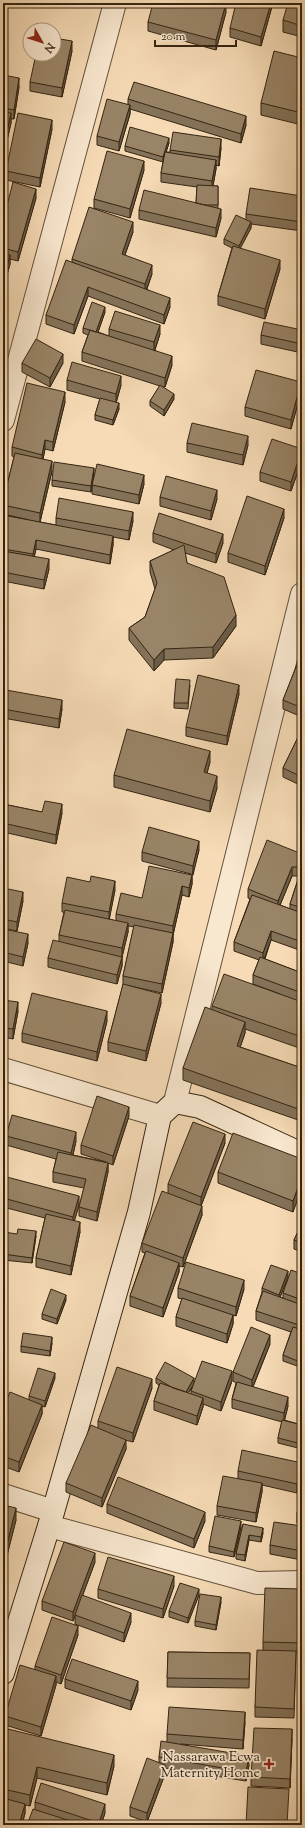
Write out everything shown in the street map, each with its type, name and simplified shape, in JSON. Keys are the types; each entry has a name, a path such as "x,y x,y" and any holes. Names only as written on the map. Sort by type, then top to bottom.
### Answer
{"street":[{"path":"3,420 115,3"},
{"path":"3,1673 51,1518 168,1109 302,594"},
{"path":"3,1069 168,1109 200,1107 302,1154"},
{"path":"3,1495 51,1518 257,1583 302,1582"}],"building":[{"path":"153,3 226,3 216,40 148,22"},
{"path":"236,3 271,3 261,37 230,28"},
{"path":"288,3 302,3 302,26 283,20"},
{"path":"62,39 72,41 62,88 30,82 34,62 62,62"},
{"path":"274,51 302,58 302,113 261,103"},
{"path":"3,75 19,78 14,110 3,108"},
{"path":"134,82 246,116 241,134 128,99"},
{"path":"107,99 130,105 119,142 97,136"},
{"path":"3,112 11,113 7,131 3,130"},
{"path":"18,113 52,120 40,178 6,171"},
{"path":"130,127 169,138 163,157 125,146"},
{"path":"173,132 221,139 219,157 170,150"},
{"path":"107,151 144,161 130,209 94,199"},
{"path":"165,152 216,160 212,181 161,173"},
{"path":"13,182 36,189 18,252 3,248 3,221"},
{"path":"197,185 218,186 218,205 196,203"},
{"path":"250,188 302,196 302,222 246,214"},
{"path":"144,190 221,209 216,228 139,210"},
{"path":"89,207 133,222 122,254 152,265 145,284 72,259"},
{"path":"236,215 251,222 239,246 224,239"},
{"path":"233,246 280,260 265,309 218,296"},
{"path":"3,253 10,255 3,280"},
{"path":"66,260 170,298 164,315 88,287 74,325 46,315"},
{"path":"92,302 105,307 96,332 83,328"},
{"path":"115,311 160,325 154,342 109,329"},
{"path":"264,322 302,330 302,344 261,335"},
{"path":"90,330 172,356 165,378 82,352"},
{"path":"36,339 63,354 50,378 22,363"},
{"path":"72,362 121,376 116,394 67,380"},
{"path":"256,370 301,382 291,420 245,407"},
{"path":"27,383 65,392 53,442 45,440 42,455 12,447"},
{"path":"160,385 174,394 164,410 150,401"},
{"path":"100,398 119,403 113,420 95,415"},
{"path":"192,423 248,436 243,455 187,443"},
{"path":"272,439 302,449 291,482 260,472"},
{"path":"15,453 52,461 40,513 3,505"},
{"path":"54,462 94,468 91,486 52,480"},
{"path":"97,464 144,475 139,495 92,485"},
{"path":"166,476 217,490 211,511 160,497"},
{"path":"247,496 284,509 265,566 228,553"},
{"path":"59,498 133,512 129,531 56,518"},
{"path":"159,513 223,534 216,554 153,533"},
{"path":"3,515 113,536 110,555 36,540 33,554 3,549"},
{"path":"184,545 187,563 224,577 236,615 213,647 164,649 154,660 129,628 145,617 157,583 150,561"},
{"path":"3,551 49,559 44,580 3,572"},
{"path":"302,652 302,708 283,700"},
{"path":"198,675 239,685 227,736 186,727"},
{"path":"176,679 190,680 188,703 174,703"},
{"path":"6,690 62,700 59,719 3,709"},
{"path":"127,729 210,751 204,772 217,776 210,801 114,775"},
{"path":"302,729 302,777 283,768"},
{"path":"45,801 62,804 56,835 3,823 3,804 42,812"},
{"path":"149,827 199,841 193,866 142,852"},
{"path":"267,840 302,854 302,867 292,867 278,901 248,889"},
{"path":"149,866 192,875 189,888 182,886 173,926 116,914 121,893 142,898"},
{"path":"302,871 302,908 290,904"},
{"path":"91,876 115,881 109,912 62,903 67,877 90,882"},
{"path":"3,888 23,892 17,922 3,919"},
{"path":"252,895 302,913 302,942 271,931 263,953 234,942"},
{"path":"65,910 128,923 122,948 59,935"},
{"path":"134,925 173,933 162,984 123,976"},
{"path":"3,929 28,934 23,957 3,952"},
{"path":"53,940 122,957 117,975 48,958"},
{"path":"260,957 302,973 302,993 253,975"},
{"path":"224,974 302,1002 302,1037 212,1006"},
{"path":"123,984 161,994 146,1051 108,1042"},
{"path":"32,993 107,1011 97,1052 22,1033"},
{"path":"3,1000 18,1002 13,1029 3,1028"},
{"path":"205,1007 245,1022 237,1046 302,1068 301,1110 183,1068"},
{"path":"97,1096 129,1107 113,1156 81,1145"},
{"path":"12,1115 76,1132 71,1153 6,1136"},
{"path":"193,1122 225,1134 201,1197 168,1184"},
{"path":"233,1133 302,1159 302,1177 293,1201 218,1172"},
{"path":"58,1152 108,1163 97,1212 79,1207 86,1179 53,1172"},
{"path":"3,1176 79,1196 73,1217 3,1198"},
{"path":"162,1191 202,1206 183,1258 142,1243"},
{"path":"46,1214 80,1222 71,1266 36,1258"},
{"path":"302,1223 302,1243 294,1240"},
{"path":"18,1229 36,1231 32,1258 3,1254 4,1232 17,1234"},
{"path":"146,1251 179,1263 163,1308 130,1296"},
{"path":"186,1262 244,1280 236,1307 178,1288"},
{"path":"271,1265 288,1271 279,1295 262,1288"},
{"path":"291,1270 302,1274 302,1300 283,1293"},
{"path":"51,1289 66,1295 57,1319 42,1314"},
{"path":"263,1291 302,1305 302,1326 256,1311"},
{"path":"182,1298 233,1315 227,1334 176,1317"},
{"path":"251,1327 270,1335 252,1380 233,1372"},
{"path":"293,1327 302,1330 302,1355 300,1362 283,1355"},
{"path":"23,1333 52,1337 50,1351 21,1346"},
{"path":"202,1361 232,1371 221,1402 191,1391"},
{"path":"165,1362 194,1378 186,1392 173,1388 156,1378"},
{"path":"117,1367 152,1379 133,1433 98,1421"},
{"path":"38,1368 55,1373 45,1401 29,1396"},
{"path":"302,1369 302,1385 299,1384"},
{"path":"237,1382 288,1397 284,1413 232,1399"},
{"path":"160,1383 203,1398 197,1416 154,1401"},
{"path":"10,1392 42,1405 19,1462 3,1456 3,1408"},
{"path":"282,1420 302,1425 302,1444 278,1438"},
{"path":"91,1425 126,1440 102,1498 66,1483"},
{"path":"242,1450 302,1463 297,1484 238,1471"},
{"path":"223,1476 262,1483 256,1513 217,1506"},
{"path":"118,1477 205,1512 194,1539 107,1504"},
{"path":"302,1485 302,1515 297,1514"},
{"path":"3,1505 16,1508 4,1556 3,1555"},
{"path":"215,1516 241,1521 234,1552 209,1546"},
{"path":"274,1522 302,1526 302,1551 270,1545"},
{"path":"243,1524 263,1528 261,1537 249,1535 245,1555 236,1554"},
{"path":"64,1542 95,1553 73,1612 42,1601"},
{"path":"108,1557 174,1576 163,1609 98,1589"},
{"path":"180,1583 199,1589 188,1618 169,1611"},
{"path":"265,1588 302,1589 302,1643 263,1642"},
{"path":"200,1594 221,1597 216,1625 195,1621"},
{"path":"82,1595 131,1613 124,1633 75,1615"},
{"path":"52,1617 78,1626 61,1675 35,1666"},
{"path":"257,1650 296,1651 294,1709 255,1707"},
{"path":"168,1652 250,1653 249,1679 167,1678"},
{"path":"72,1659 138,1681 131,1701 65,1679"},
{"path":"20,1665 56,1676 41,1727 5,1716"},
{"path":"169,1707 245,1712 243,1740 167,1734"},
{"path":"254,1728 292,1729 290,1779 251,1777"},
{"path":"8,1729 114,1755 107,1783 37,1767 30,1795 3,1789 3,1748"},
{"path":"161,1741 249,1756 246,1772 159,1757"},
{"path":"147,1758 165,1765 147,1813 130,1807"},
{"path":"41,1783 105,1804 99,1823 35,1802"},
{"path":"248,1787 289,1789 287,1825 246,1825"},
{"path":"3,1798 25,1804 19,1825 3,1825"},
{"path":"33,1809 83,1825 27,1825"}],"place":[{"name":"Nassarawa Ecwa Maternity Home","path":"269,1764"}]}
